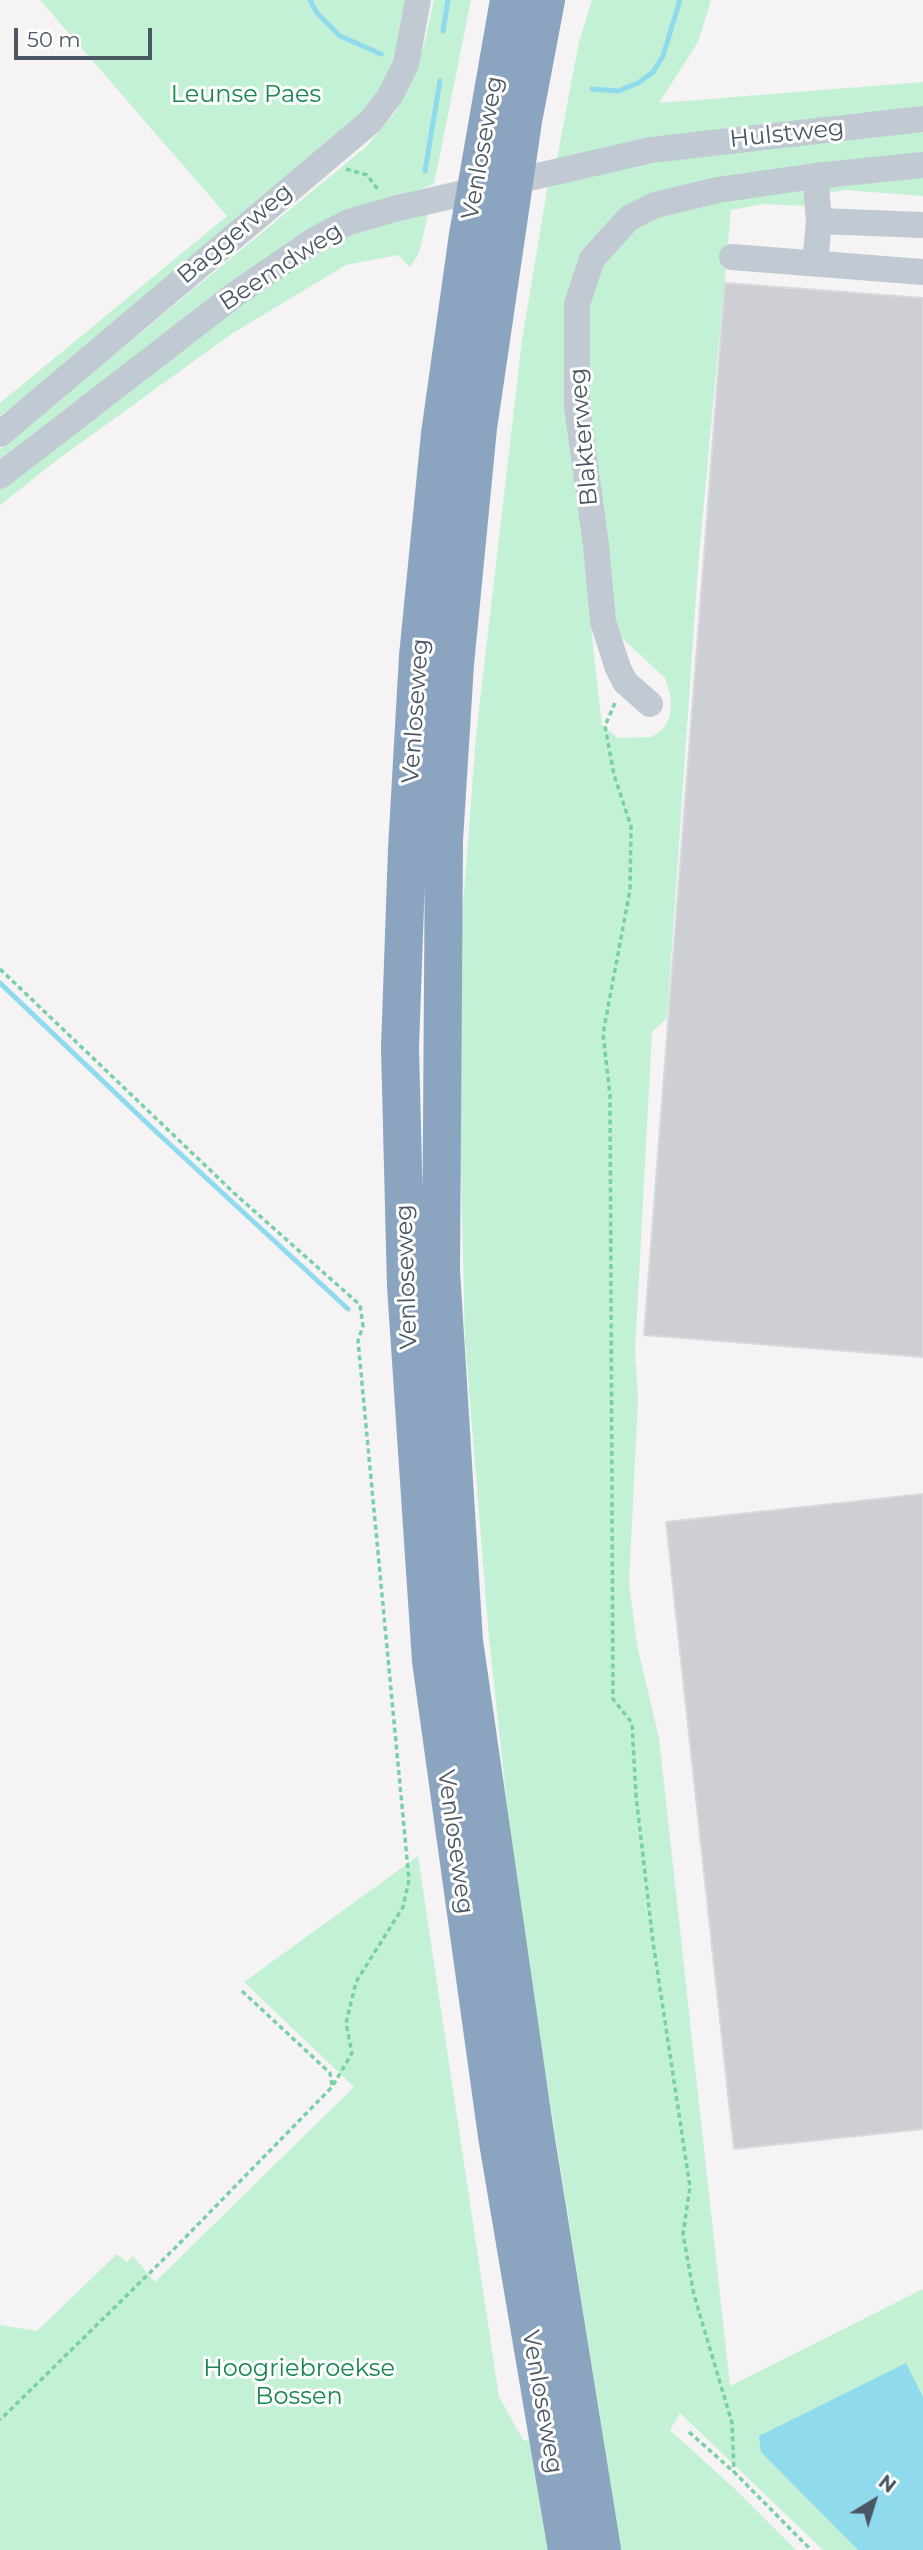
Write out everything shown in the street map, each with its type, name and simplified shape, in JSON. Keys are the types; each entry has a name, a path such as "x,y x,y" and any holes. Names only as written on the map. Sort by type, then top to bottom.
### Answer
{"highway":[{"name":"Venloseweg","path":"546,0 523,121 478,429 454,664 444,840 441,1271 464,1641 534,2127 602,2550"},
{"path":"523,121 571,0"},
{"name":"Venloseweg","path":"506,11 468,234 441,421 418,656 407,849 400,1048 405,1259 431,1661 497,2136 567,2550"}],"street":[{"name":"Baggerweg","path":"0,434 371,121 390,96 406,64 418,0"},
{"name":"Hulstweg","path":"651,150 923,119"},
{"name":"Beemdweg","path":"0,476 237,293 316,239 349,222 394,209 651,150"},
{"name":"Blakterweg","path":"650,705 625,682 603,622 596,545 577,407 577,304 592,260 629,218 655,205 718,190 815,176 923,165"},
{"path":"815,176 819,221 815,263"},
{"path":"819,221 923,225"},
{"path":"732,257 923,272"}],"path":[{"path":"321,162 367,175 394,209"},
{"path":"625,682 605,726 614,775 631,826 630,890 603,1034 610,1095 613,1699 632,1723 636,1796 652,1929 690,2188 683,2235 694,2295 732,2423 734,2472"},
{"path":"0,969 215,1175 360,1305 363,1326 358,1341 409,1880 403,1907 356,1982 346,2023 352,2053 332,2087 174,2249 0,2420"},
{"path":"242,1991 330,2073 332,2087"},
{"path":"689,2432 734,2472 811,2550"}],"green space":[{"name":"Leunse Paes","path":"40,0 408,0 398,54 380,97 237,228 0,416 0,403 227,216"},
{"path":"434,0 471,0 434,184 363,211 0,466 0,449 367,146 397,110 424,45"},
{"path":"592,0 711,0 698,42 659,103 923,82 923,111 557,159 579,42"},
{"name":"Hoogriebroekse Bossen","path":"923,125 923,153 673,190 582,259 586,536 592,637 602,725 618,738 652,737 664,728 670,716 671,698 665,678 620,636 611,612 587,422 583,315 598,264 628,232 677,207 800,190 805,196 804,206 765,204 731,210 698,567 667,1018 652,1032 635,1351 638,1399 629,1583 637,1645 659,1738 730,2386 923,2289 923,2550 823,2550 680,2413 670,2430 796,2550 0,2550 0,2325 37,2331 117,2254 127,2262 133,2256 155,2282 354,2087 244,1982 418,1856 499,2397 523,2440 605,2449 516,1886 489,1638 465,1340 458,1036 461,932 476,736 522,340 549,178 658,155"},
{"path":"923,171 923,196 846,190 822,194 827,187"},
{"path":"430,206 419,253 410,267 398,255 346,265 233,333 61,457 0,505 0,483 324,245"}],"water":[{"path":"906,2363 923,2397 923,2550 858,2550 761,2452 759,2436"}],"building":[{"path":"725,283 923,298 923,1357 644,1335"},
{"path":"923,1494 923,2129 734,2149 666,1522"}],"waterway":[{"path":"310,0 317,13 340,36 381,54"},
{"path":"443,31 448,0"},
{"path":"592,89 618,91 638,83 653,72 663,56 680,0"},
{"path":"425,171 440,81"},
{"path":"0,983 348,1309"}]}
